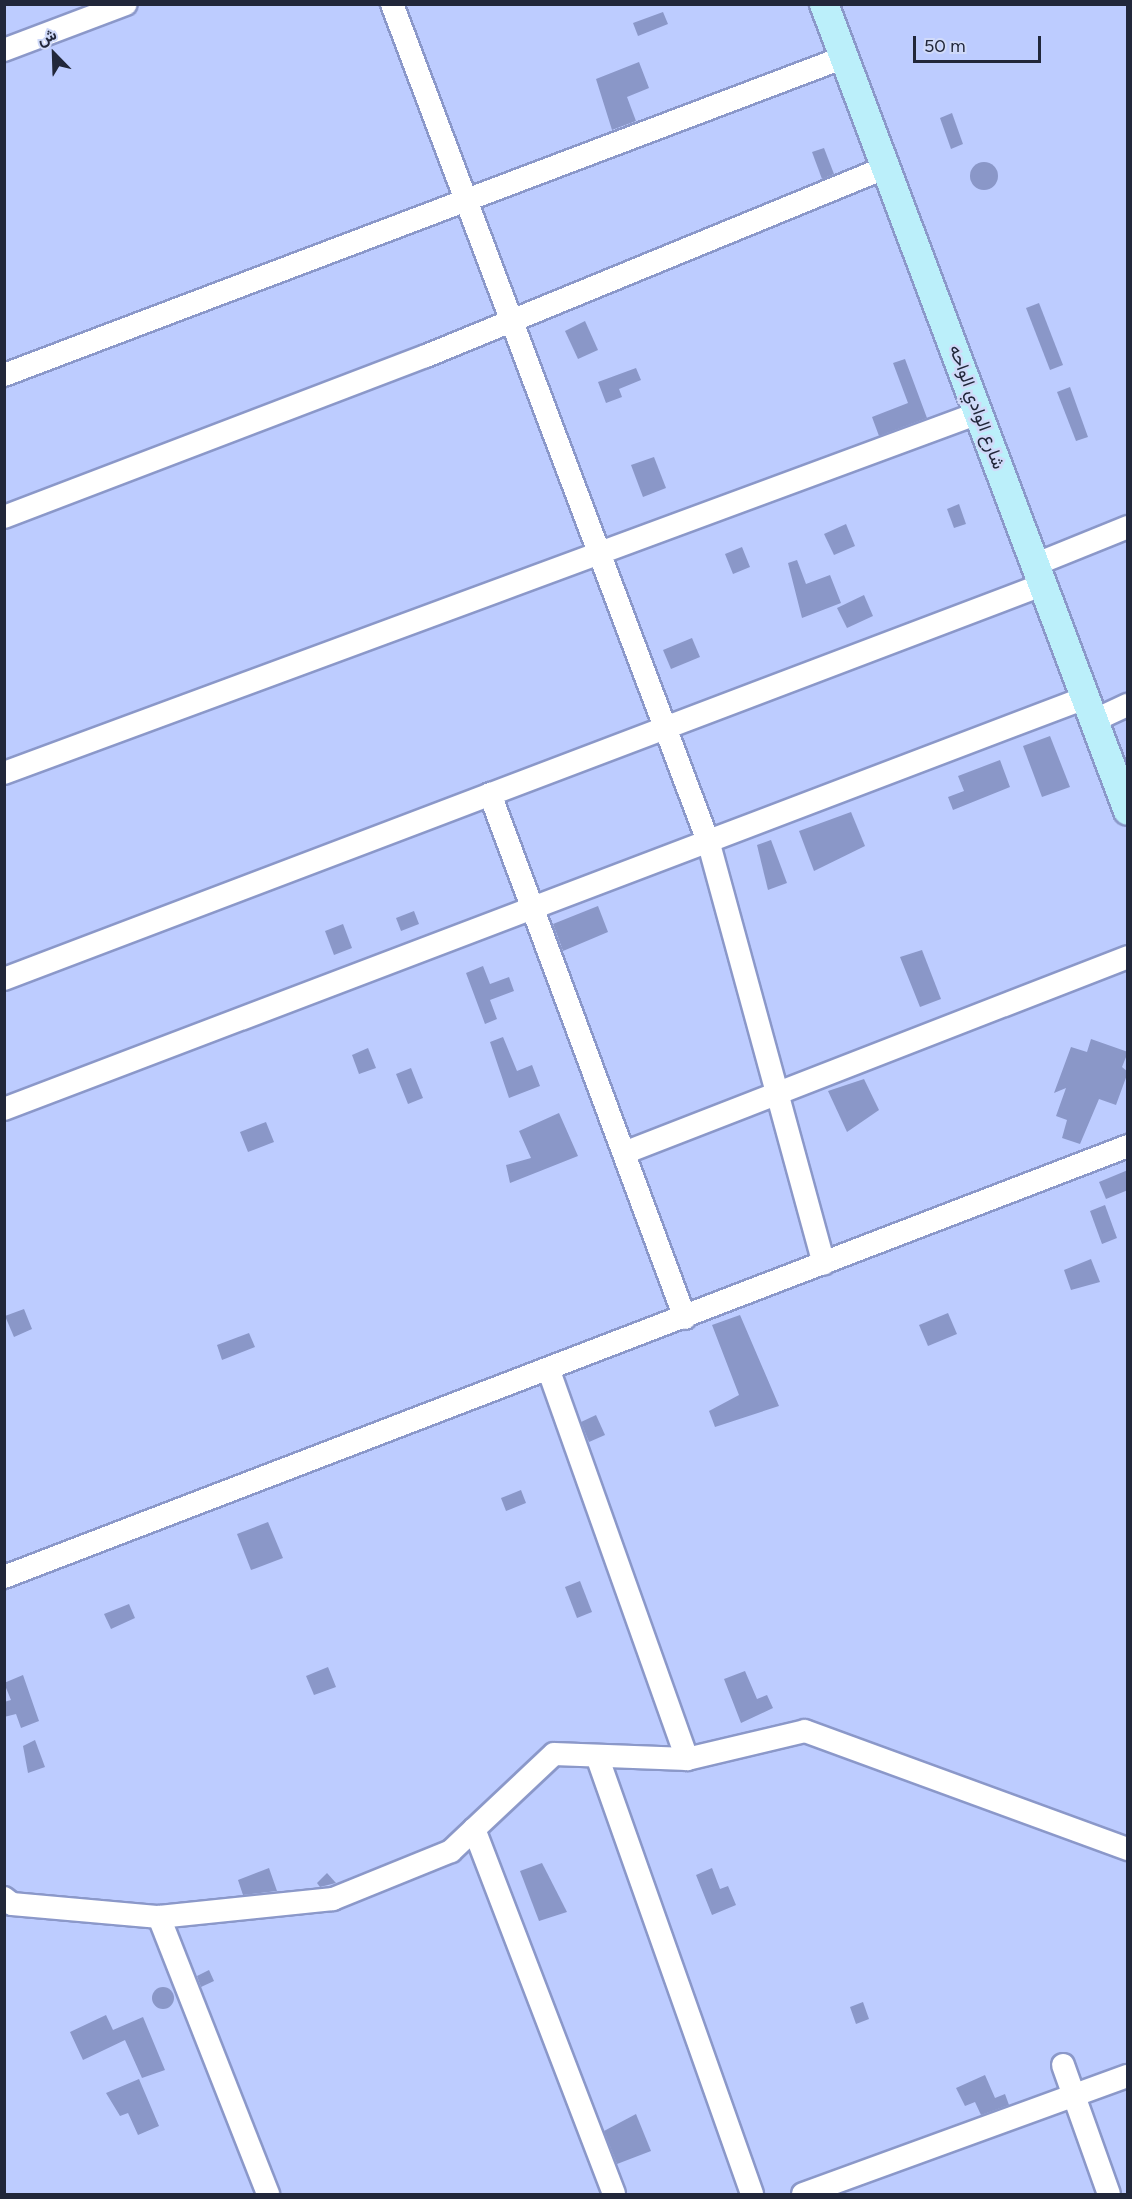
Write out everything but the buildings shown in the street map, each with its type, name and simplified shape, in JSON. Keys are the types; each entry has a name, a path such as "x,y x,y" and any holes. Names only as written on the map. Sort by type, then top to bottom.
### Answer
{"main road":[{"name":"شارع الوادي الواحه","path":"824,4 842,58 979,412 1128,811"}],"street":[{"path":"4,50 126,4"},
{"path":"392,4 709,844 824,1264"},
{"path":"4,375 842,58"},
{"path":"4,517 511,321 886,168"},
{"path":"4,773 979,412"},
{"path":"4,978 665,728 1038,575 1128,527"},
{"path":"4,1109 709,844 1089,709 1128,705"},
{"path":"490,794 686,1318"},
{"path":"624,1153 1128,957"},
{"path":"4,1577 549,1371 1128,1146"},
{"path":"549,1371 687,1759"},
{"path":"4,1898 12,1904 159,1917 333,1899 451,1851 554,1754 687,1759 805,1731 1128,1849"},
{"path":"597,1756 752,2194"},
{"path":"474,1829 614,2194"},
{"path":"159,1917 268,2194"},
{"path":"1063,2065 1110,2194"},
{"path":"803,2194 1075,2099 1128,2076"}]}
